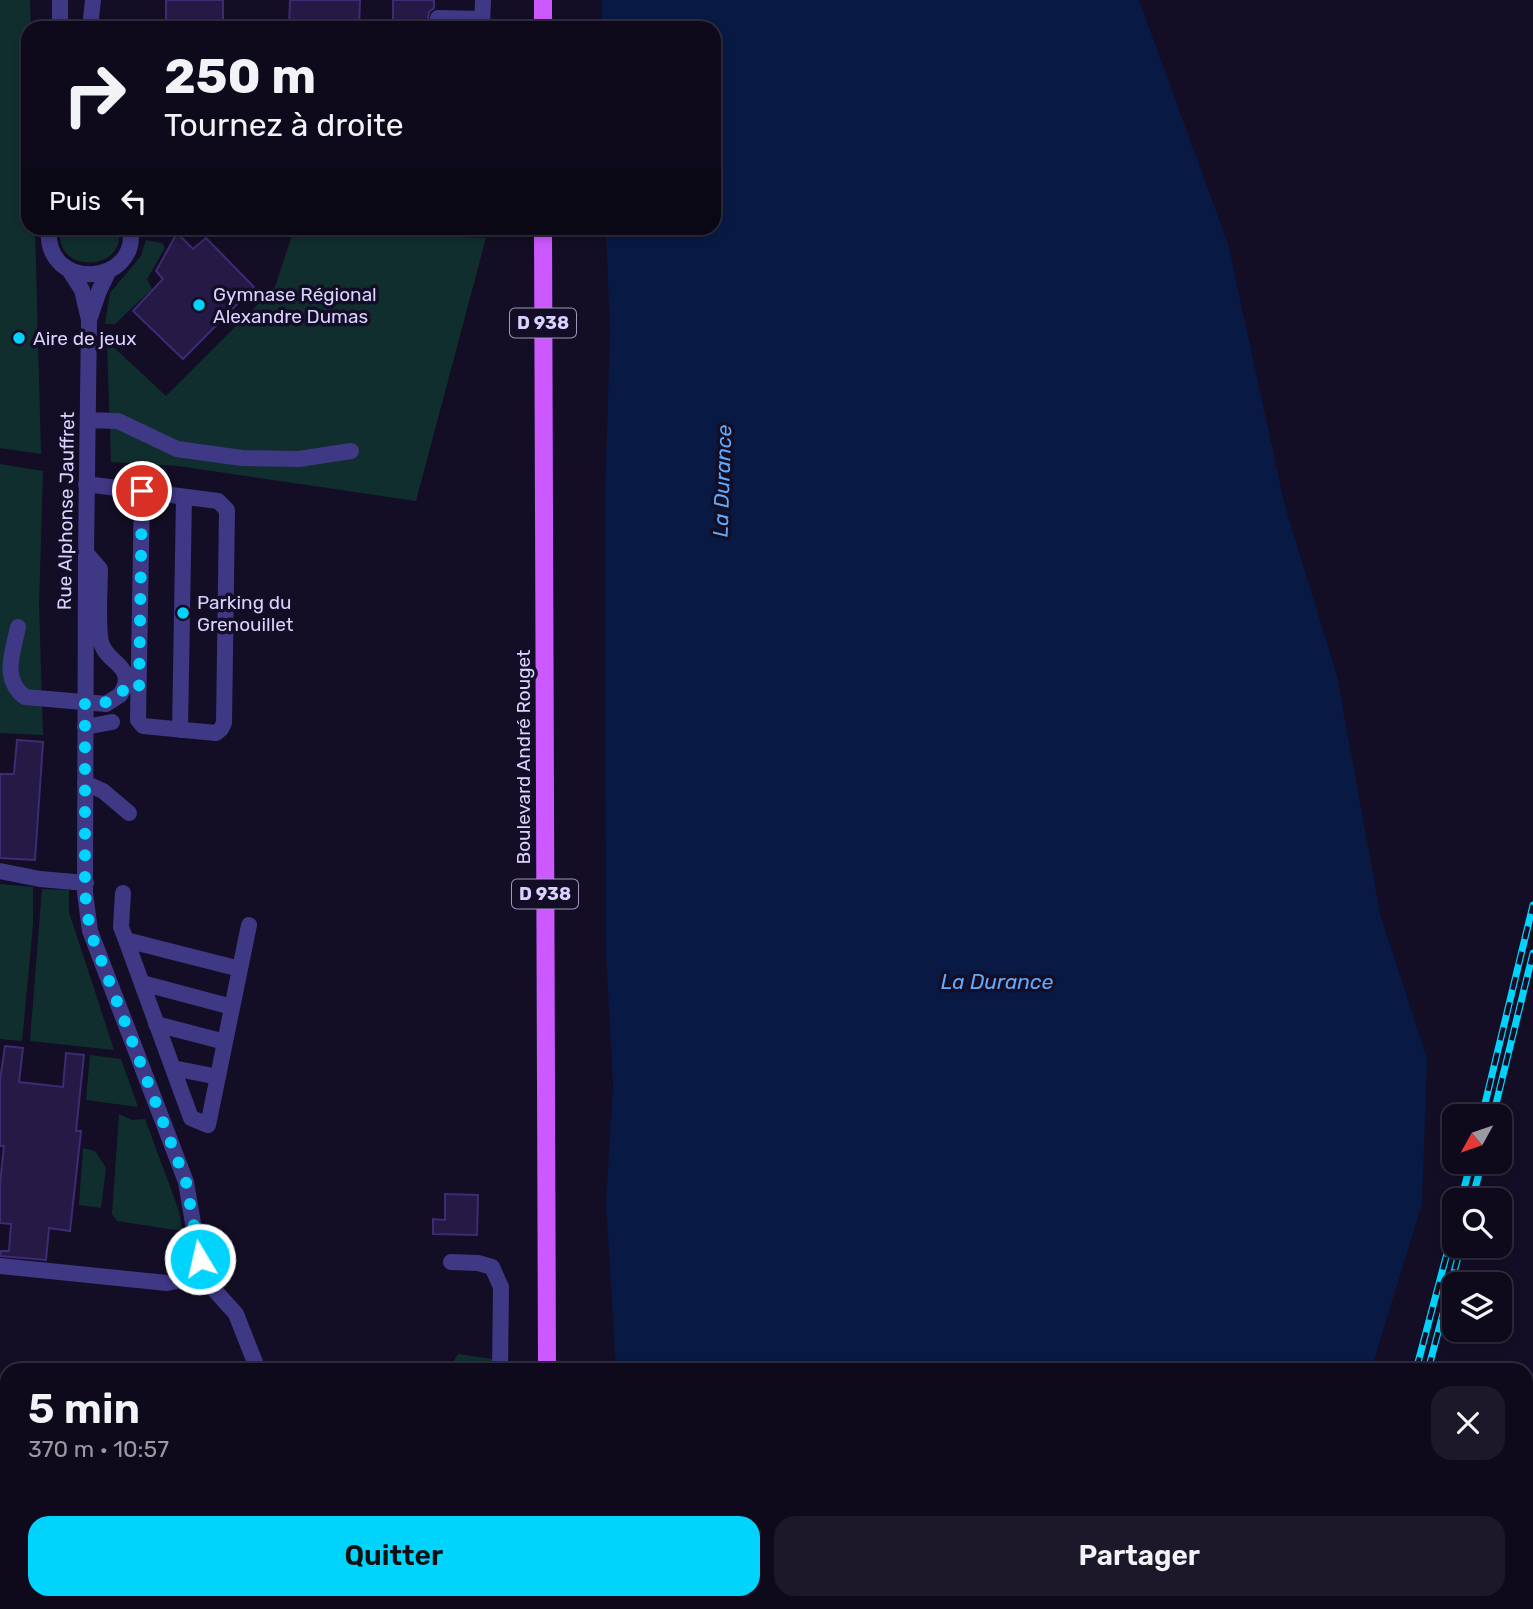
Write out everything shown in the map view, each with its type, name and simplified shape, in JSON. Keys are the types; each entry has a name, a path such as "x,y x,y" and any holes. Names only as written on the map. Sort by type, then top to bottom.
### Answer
{"main road":[{"path":"542,21 543,0"},
{"name":"Boulevard André Rouget","path":"542,235 547,1363"}],"street":[{"path":"60,0 60,21"},
{"path":"91,21 93,0"},
{"path":"482,21 483,0"},
{"path":"438,18 460,21"},
{"name":"Rue Alphonse Jauffret","path":"49,235 53,253 69,270 82,290 89,320 85,783 86,883 90,931 186,1182 202,1276"},
{"name":"Rue Alphonse Jauffret","path":"89,320 109,270 125,255 130,235"},
{"path":"69,270 89,275 109,270"},
{"path":"88,420 118,421 177,449 242,458 299,459 351,451"},
{"path":"86,484 142,491 184,497 218,501 227,510 224,723 216,733 140,724 132,689 142,491"},
{"path":"180,730 184,497"},
{"path":"86,553 100,569 101,643 124,671 132,689"},
{"path":"18,626 10,673 15,690 25,697 106,704 132,689"},
{"path":"85,727 112,722"},
{"path":"85,783 103,791 129,813"},
{"path":"0,871 40,879 86,883"},
{"path":"123,893 121,927 156,1024 191,1118 208,1125 249,925"},
{"path":"126,940 240,968"},
{"path":"142,983 232,1007"},
{"path":"156,1024 225,1042"},
{"path":"173,1068 218,1077"},
{"path":"452,1262 478,1263 492,1267 501,1287 500,1363"},
{"path":"0,1266 167,1283 202,1276 236,1314 255,1363"}],"green space":[{"name":"Aire de jeux","path":"0,0 30,0 31,21 21,21 21,235 35,235 41,454 0,448"},
{"path":"61,235 118,235 118,243 112,254 102,260 90,262 78,261 67,254 61,243"},
{"path":"292,235 486,238 416,501 178,466 111,462 107,341 166,396 275,287"},
{"path":"146,240 162,243 165,248 147,279 152,289 115,324 105,324 110,293 141,256"},
{"path":"0,464 43,471 39,605 43,735 0,733"},
{"path":"0,884 33,887 33,925 22,1041 0,1039"},
{"path":"42,889 69,890 69,912 114,1050 30,1041"},
{"path":"90,1055 121,1059 138,1107 86,1100"},
{"path":"119,1114 132,1120 145,1119 179,1211 182,1231 117,1221 112,1214"},
{"path":"83,1148 95,1151 106,1168 101,1208 79,1205"},
{"path":"458,1354 492,1359 492,1363 452,1363"}],"water":[{"name":"La Durance","path":"602,0 1139,0 1228,244 1285,506 1337,676 1381,918 1427,1058 1422,1204 1373,1363 616,1363 606,1202 613,1086 606,953 605,501 610,332 606,235 721,235 721,21 602,21"}],"building":[{"path":"166,0 223,0 223,20 166,20"},
{"path":"290,0 360,0 359,21 289,21"},
{"path":"393,0 434,0 434,8 429,12 430,21 393,21"},
{"name":"Gymnase Régional Alexandre Dumas","path":"176,235 193,249 206,238 254,287 183,359 133,311 163,279 156,271"},
{"path":"17,740 43,742 35,860 0,858 0,774 14,774"},
{"path":"5,1046 23,1048 19,1082 63,1087 66,1053 84,1055 76,1131 81,1131 70,1231 49,1228 46,1260 0,1256 1,1251 9,1251 11,1224 0,1223 4,1146 0,1146 0,1080"},
{"path":"445,1194 478,1195 477,1235 433,1234 433,1219 445,1220"}],"railway":[{"path":"1485,1104 1533,905"},
{"path":"1496,1104 1533,953"},
{"path":"1464,1188 1468,1174"},
{"path":"1475,1188 1479,1174"},
{"path":"1418,1363 1446,1258"},
{"path":"1430,1363 1458,1258"}],"place":[{"name":"Gymnase Régional Alexandre Dumas","path":"199,305"},
{"name":"Aire de jeux","path":"19,338"},
{"name":"Parking du Grenouillet","path":"183,613"}],"route":[{"path":"142,491 139,690 124,689 113,701 106,704 85,703 85,893 90,931 186,1182 200,1259"}]}
